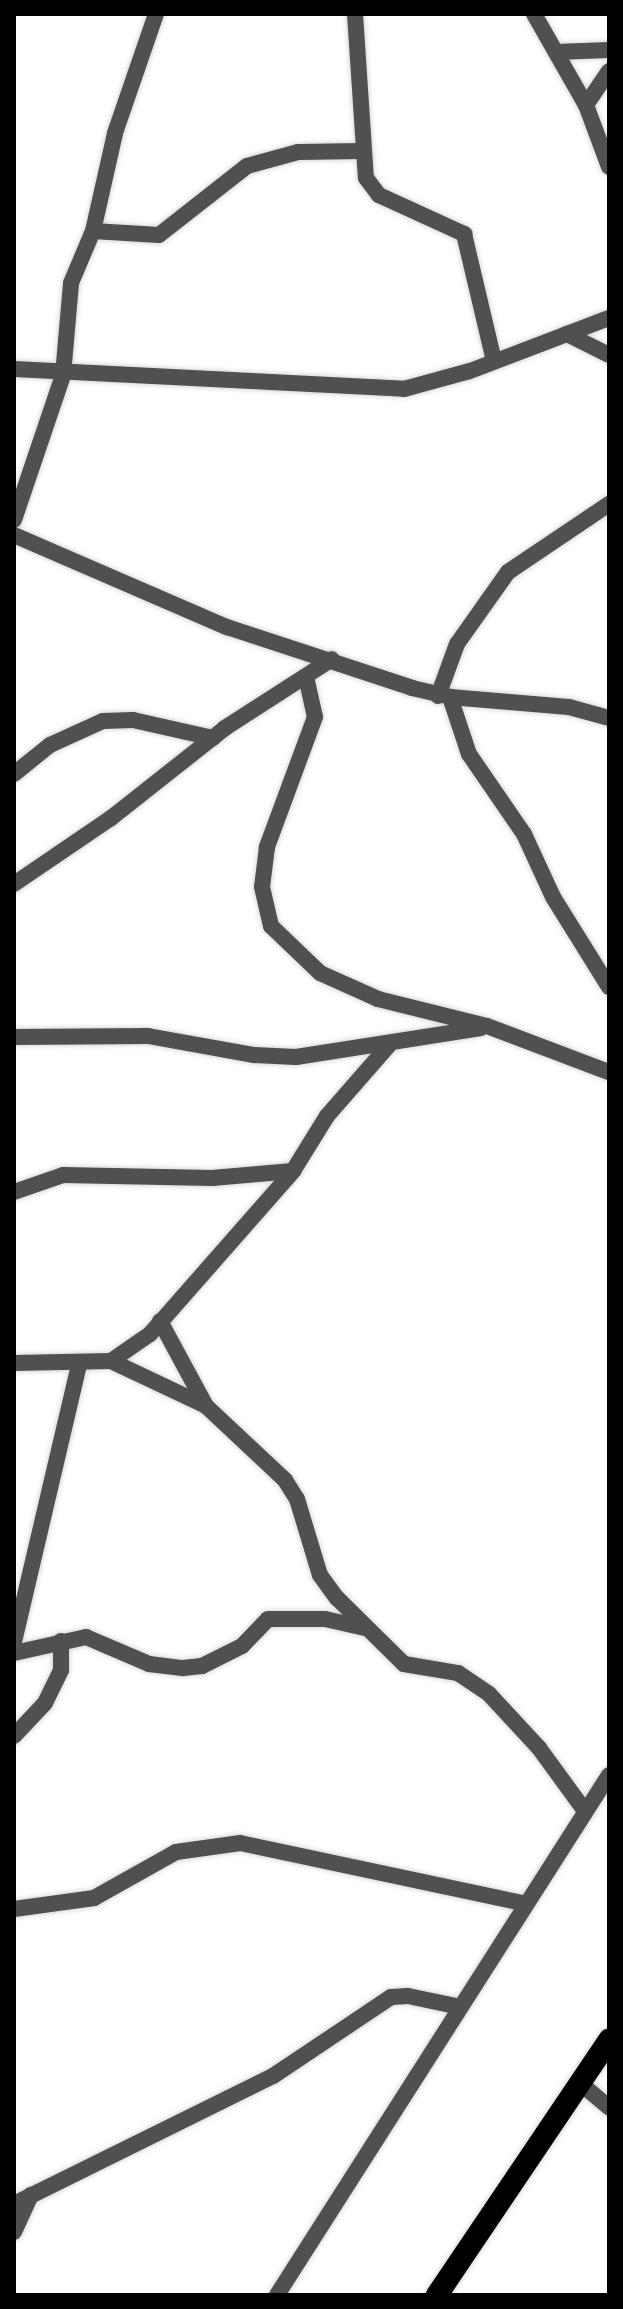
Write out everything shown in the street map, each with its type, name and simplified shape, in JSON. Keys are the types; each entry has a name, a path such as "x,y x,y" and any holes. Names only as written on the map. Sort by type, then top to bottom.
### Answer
{"highway":[{"path":"437,2295 609,2040"}],"street":[{"path":"14,520 63,375 71,283 93,231 115,133 156,14"},
{"path":"355,14 361,151 366,178 379,195 464,234 494,361"},
{"path":"534,14 586,105 609,167"},
{"path":"556,52 609,50"},
{"path":"586,105 609,71"},
{"path":"93,231 159,235 247,166 298,152 361,151"},
{"path":"14,369 63,375 404,389 494,361 609,318"},
{"path":"567,334 609,355"},
{"path":"609,504 508,572 457,644 444,697 469,754 524,834 553,897 609,987"},
{"path":"14,535 227,627 444,697 569,707 609,718"},
{"path":"14,884 213,738 332,659"},
{"path":"306,677 315,717 267,847 262,887 271,926 320,973 378,999 487,1026 609,1072"},
{"path":"14,774 50,745 103,721 133,720 213,738"},
{"path":"14,1037 148,1036 254,1055 296,1057 389,1045 487,1026"},
{"path":"14,1363 79,1365 111,1361 160,1321 293,1171 327,1116 389,1045"},
{"path":"14,1192 63,1175 212,1178 293,1171"},
{"path":"160,1321 206,1406"},
{"path":"111,1361 206,1406 285,1480 297,1499 320,1575 366,1629 404,1664 458,1673 489,1694 539,1748 585,1811"},
{"path":"14,1642 79,1365"},
{"path":"14,1653 86,1637 149,1664 183,1668 202,1666 242,1646 268,1619 325,1619 366,1629"},
{"path":"14,1736 45,1703 61,1670 61,1641"},
{"path":"277,2295 609,1775"},
{"path":"14,1909 94,1898 176,1852 240,1843 526,1904"},
{"path":"14,2204 273,2076 391,1997 408,1996 460,2007"},
{"path":"580,2083 609,2107"},
{"path":"14,2232 31,2195"}]}
